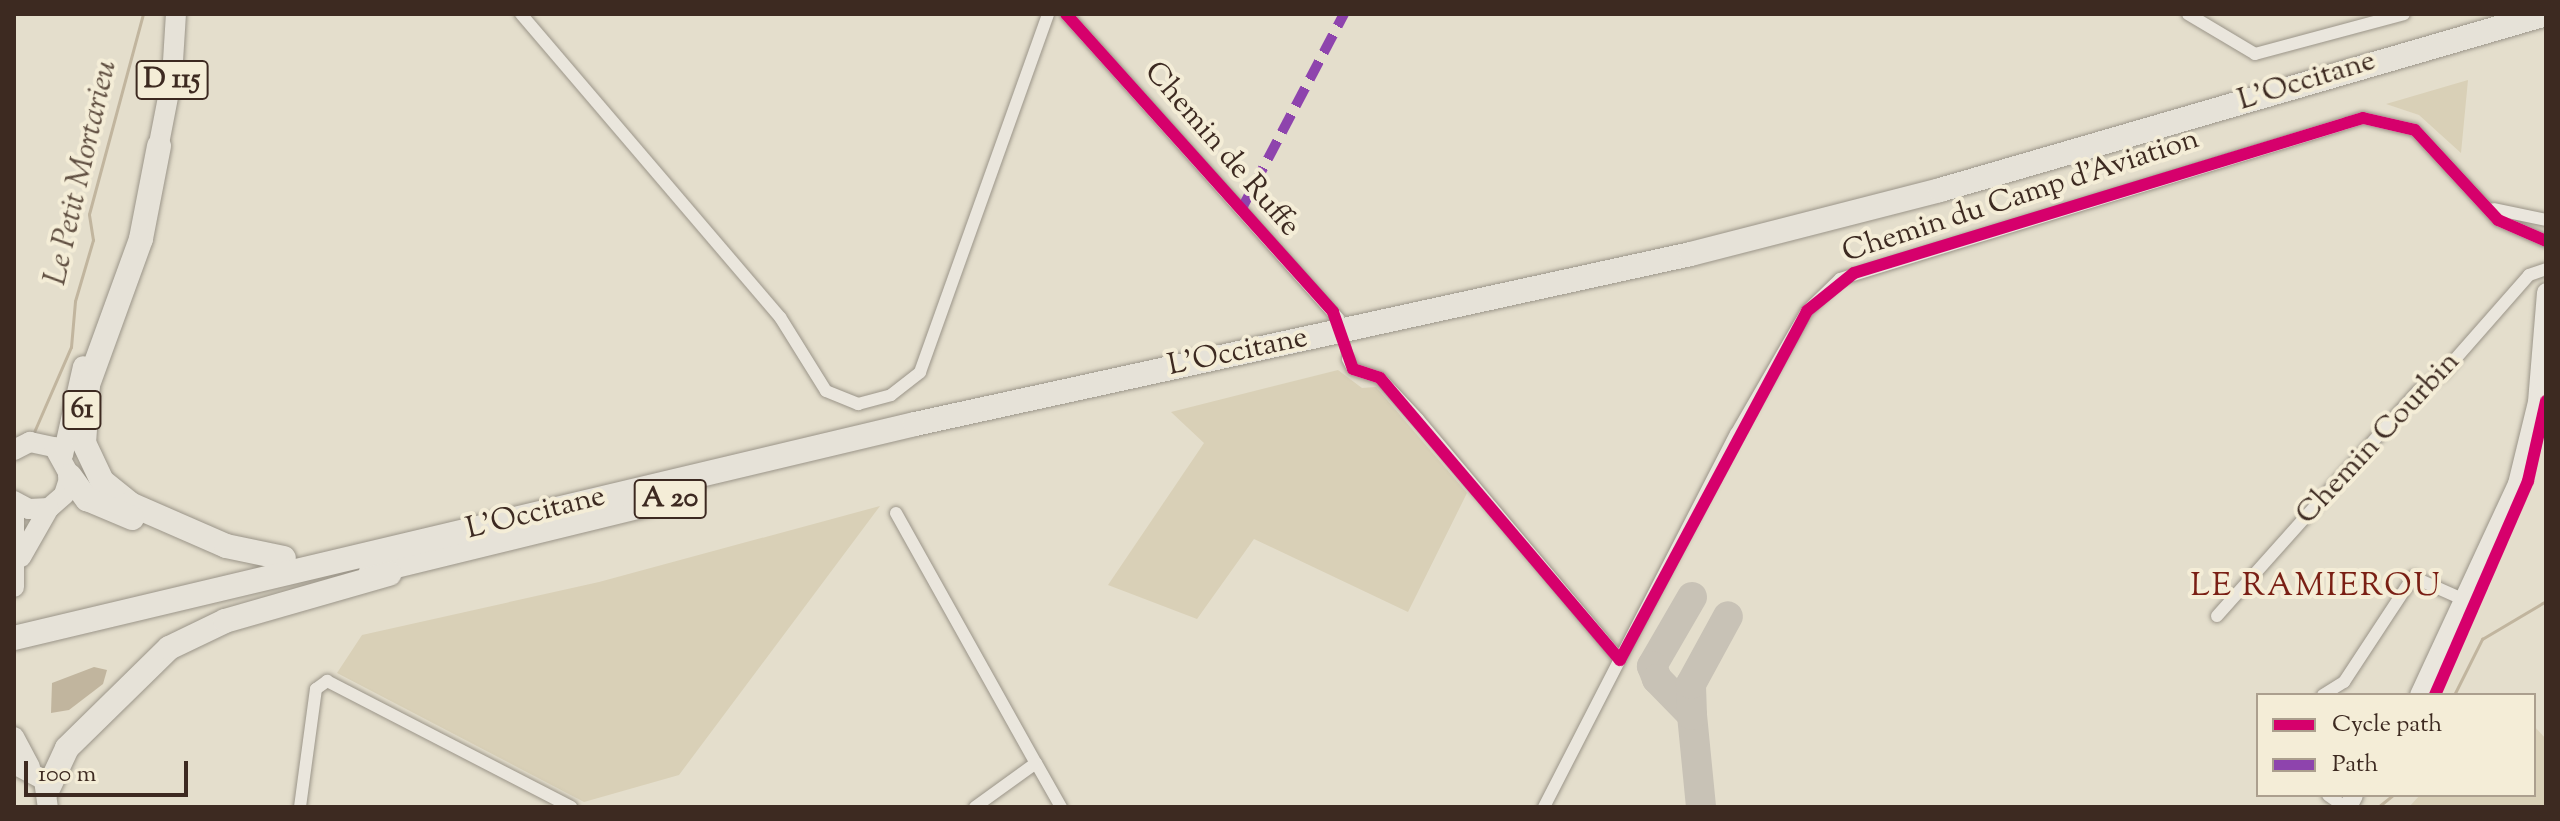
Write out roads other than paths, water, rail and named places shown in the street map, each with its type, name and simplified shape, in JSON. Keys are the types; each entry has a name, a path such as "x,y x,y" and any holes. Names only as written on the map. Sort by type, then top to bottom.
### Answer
{"highway":[{"name":"L'Occitane","path":"14,638 518,518 1747,240 2546,14"},
{"name":"L'Occitane","path":"14,654 919,440 1709,267 1944,206 2546,32"},
{"name":"61","path":"159,146 141,239 88,385 84,443 102,481 130,504 226,546 284,558"},
{"name":"61","path":"66,466 87,499 175,538 225,552 284,558 518,518"},
{"path":"51,799 67,748 139,673 187,637 485,544"}],"main road":[{"name":"D 115","path":"66,466 82,369 159,146 176,14"},
{"path":"2420,693 2467,601 2510,505 2541,404 2546,292"},
{"name":"D 115","path":"19,447 52,422 82,369"},
{"path":"15,578 49,508 64,495 66,466 19,447"},
{"path":"15,578 14,504 29,509 49,508"},
{"path":"14,737 22,765 51,799"}],"street":[{"path":"521,14 780,317 826,391 858,404 891,395 920,372 1048,14"},
{"name":"Chemin de Ruffe","path":"1066,14 1339,319"},
{"path":"2188,14 2255,54 2404,14"},
{"name":"Chemin du Camp d'Aviation","path":"1544,807 1799,325 1840,279 2363,118 2415,130 2487,205"},
{"path":"2487,205 2512,217 2546,220"},
{"path":"2487,205 2507,227 2546,241"},
{"name":"Chemin Courbin","path":"2217,616 2418,391 2443,373 2529,275 2546,269"},
{"path":"1348,359 1353,369 1380,378 1620,660"},
{"path":"896,513 1061,807"},
{"path":"2326,693 2344,682 2413,577 2467,601"},
{"path":"300,807 316,689 334,681 571,807"},
{"path":"975,807 1036,763"}],"waterway":[{"name":"Le Petit Mortarieu","path":"34,432 71,347 75,301 93,240 89,214 143,14"},
{"path":"2455,693 2482,639 2546,601"},
{"path":"2378,807 2390,797"}],"tunnel":[{"path":"1341,326 1348,359"}],"district":[{"name":"LE RAMIEROU","path":"2316,587"}]}
